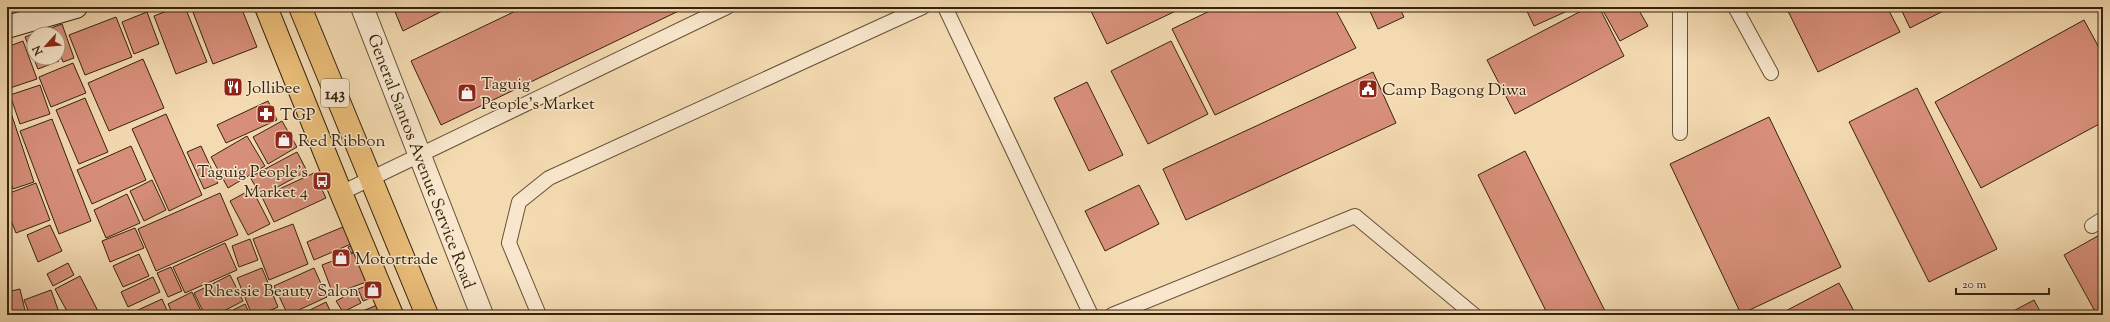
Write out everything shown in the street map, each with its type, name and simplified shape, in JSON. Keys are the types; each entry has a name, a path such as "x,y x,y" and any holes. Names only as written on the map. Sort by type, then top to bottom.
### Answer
{"main road":[{"name":"143","path":"266,7 392,315"},
{"name":"143","path":"300,7 427,315"}],"street":[{"path":"7,27 76,7"},
{"name":"General Santos Avenue Service Road","path":"362,7 418,156 482,315"}],"lane":[{"path":"341,193 727,7"},
{"path":"539,315 509,243 519,202 549,178 923,7"},
{"path":"945,7 1091,315"},
{"path":"1680,7 1680,133"},
{"path":"1735,7 1771,73"},
{"path":"1112,315 1355,216 1474,315"}],"building":[{"path":"177,7 185,7 207,62 176,74 154,16"},
{"path":"191,7 241,7 257,47 213,64"},
{"path":"393,7 450,7 403,31"},
{"name":"Taguig People's Market","path":"524,7 687,7 441,125 411,61"},
{"path":"1089,7 1184,7 1107,44"},
{"path":"1218,7 1334,7 1356,48 1215,115 1172,29"},
{"path":"1368,7 1399,7 1404,17 1378,29"},
{"path":"1525,7 1574,7 1574,8 1534,26"},
{"path":"1589,7 1599,7 1624,56 1515,114 1487,60"},
{"path":"1601,7 1637,7 1648,26 1620,41"},
{"path":"1786,7 1887,7 1900,32 1818,72"},
{"path":"1900,7 1951,7 1910,28"},
{"path":"147,12 159,44 134,54 122,22"},
{"path":"116,17 132,57 85,75 69,35"},
{"path":"2084,20 2103,55 2103,122 1981,188 1935,102"},
{"path":"66,35 74,58 66,61"},
{"path":"23,41 26,49 26,66 32,66 37,79 10,88 7,80 7,47"},
{"path":"1171,41 1208,114 1148,144 1111,71"},
{"path":"143,59 164,108 109,131 88,83"},
{"path":"73,63 86,93 51,107 39,77"},
{"path":"37,66 46,66 38,69"},
{"path":"1373,72 1396,123 1186,220 1163,169"},
{"path":"1087,82 1123,155 1089,171 1054,98"},
{"path":"40,85 50,114 20,124 10,95"},
{"path":"1917,88 1997,249 1929,282 1849,122"},
{"path":"85,98 108,152 79,164 56,110"},
{"path":"268,101 277,120 226,143 217,125"},
{"path":"11,113 34,182 13,189 7,171 7,114"},
{"path":"166,114 202,195 169,211 132,129"},
{"path":"1769,117 1841,267 1741,314 1670,164"},
{"path":"52,119 91,221 59,234 20,131"},
{"path":"282,121 297,147 268,164 253,137"},
{"path":"247,136 265,166 228,188 211,157"},
{"path":"131,146 146,180 92,204 77,170"},
{"path":"201,146 218,183 204,189 187,152"},
{"path":"1525,151 1607,315 1548,315 1478,175"},
{"path":"297,152 307,171 261,196 250,177"},
{"path":"314,173 326,198 274,222 262,197"},
{"path":"152,180 166,210 144,221 130,191"},
{"path":"36,183 50,220 16,233 7,210 7,194"},
{"path":"1139,185 1159,224 1105,251 1085,211"},
{"path":"252,189 270,224 248,235 230,201"},
{"path":"220,193 238,235 156,271 138,229"},
{"path":"127,194 140,223 106,238 94,210"},
{"path":"293,224 308,264 269,280 253,239"},
{"path":"350,224 358,241 314,260 307,242"},
{"path":"50,225 62,251 38,262 27,235"},
{"path":"135,228 144,248 110,262 102,241"},
{"path":"2103,233 2103,315 2097,315 2064,255"},
{"path":"250,239 258,260 239,267 232,246"},
{"path":"225,243 237,270 185,293 173,267"},
{"path":"358,243 360,249 351,253 348,247"},
{"path":"361,250 372,280 333,294 322,265"},
{"path":"139,254 149,276 123,287 113,266"},
{"path":"68,263 74,275 53,286 47,274"},
{"path":"171,267 182,291 168,297 157,273"},
{"path":"262,268 278,307 259,315 252,315 237,278"},
{"path":"314,268 327,297 288,315 274,286"},
{"path":"230,275 243,301 216,315 205,315 194,293"},
{"path":"80,276 100,315 69,315 55,289"},
{"path":"153,277 160,292 128,307 121,292"},
{"path":"374,283 379,295 363,301 358,289"},
{"path":"1839,283 1856,315 1778,315"},
{"path":"20,289 26,315 7,315 7,292"},
{"path":"51,290 60,315 30,315 24,300"},
{"path":"355,291 361,303 343,312 336,301"},
{"path":"192,292 201,311 192,315 173,315 168,304"},
{"path":"162,299 169,315 127,315"},
{"path":"2034,300 2042,315 2006,315"},
{"path":"326,302 332,315 300,315"},
{"path":"382,303 387,315 353,315"},
{"path":"245,304 250,315 235,315 233,310"}],"place":[{"name":"Jollibee","path":"233,87"},
{"name":"Camp Bagong Diwa","path":"1368,89"},
{"name":"Taguig People's Market","path":"467,93"},
{"name":"TGP","path":"266,114"},
{"name":"Red Ribbon","path":"284,140"},
{"name":"Taguig People's Market 4","path":"322,181"},
{"name":"Motortrade","path":"341,258"},
{"name":"Rhessie Beauty Salon","path":"373,290"}]}
